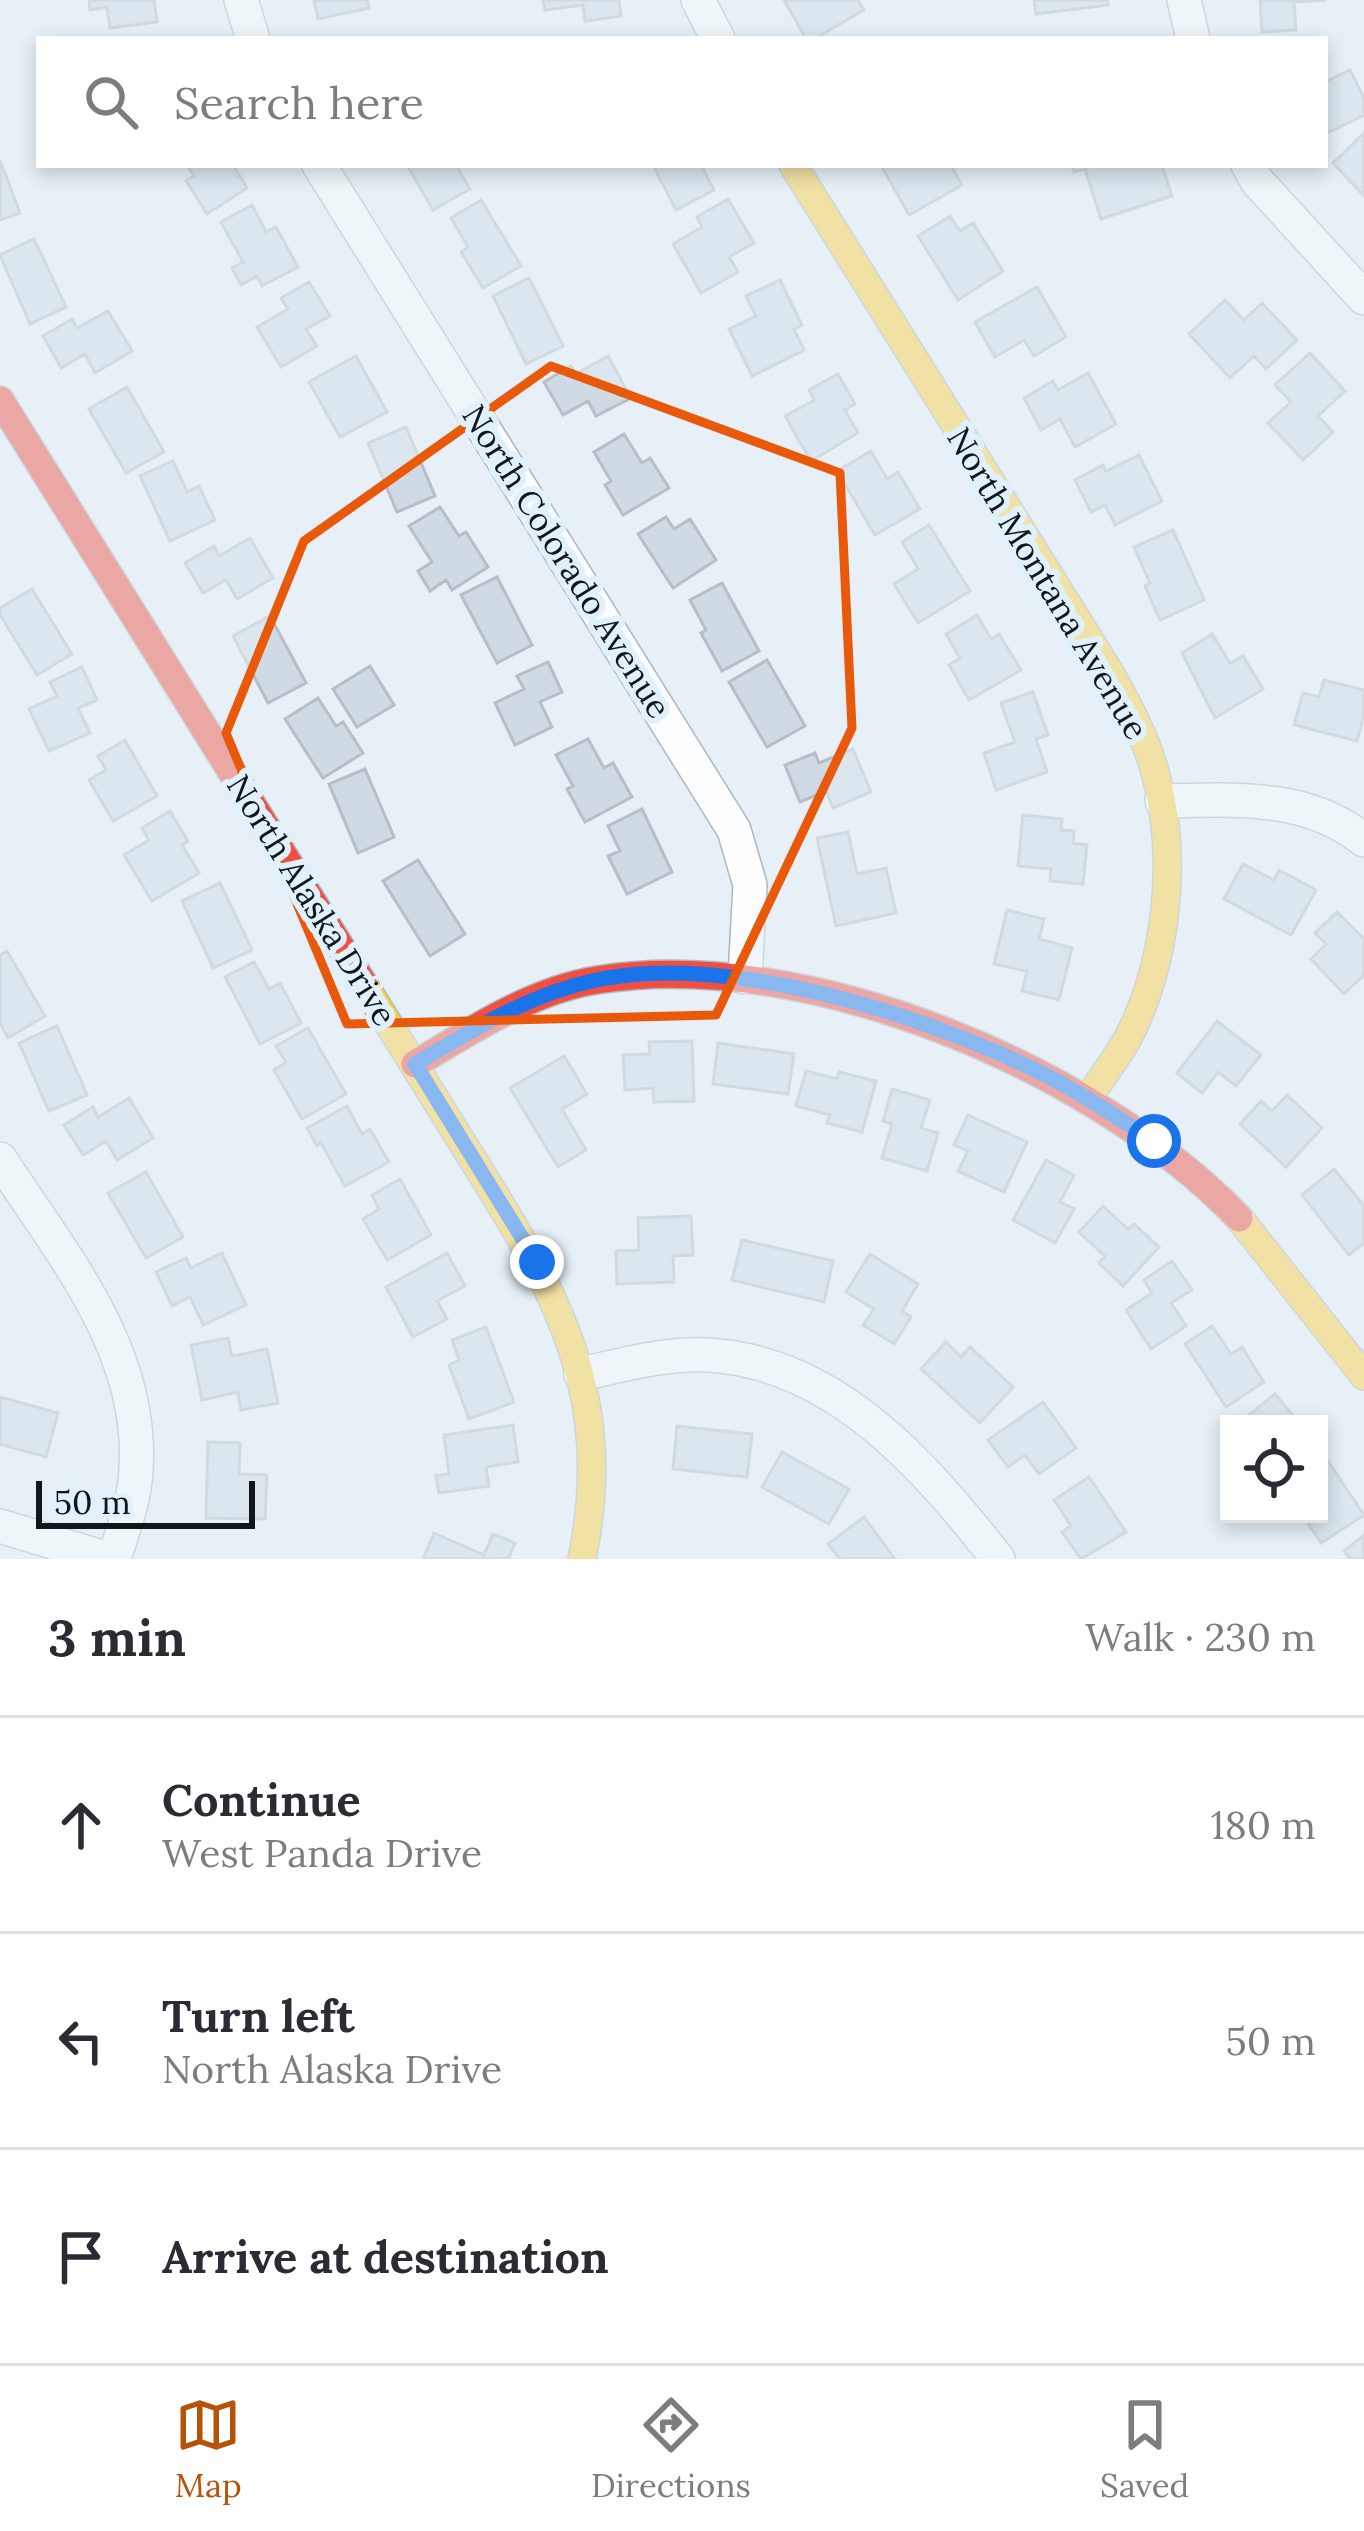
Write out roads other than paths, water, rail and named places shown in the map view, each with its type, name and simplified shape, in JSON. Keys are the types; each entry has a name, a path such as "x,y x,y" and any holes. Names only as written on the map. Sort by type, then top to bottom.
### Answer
{"street":[{"path":"241,0 252,36"},
{"path":"698,0 716,36"},
{"path":"1184,0 1192,36"},
{"name":"North Colorado Avenue","path":"321,168 734,830 750,886 745,977"},
{"name":"North Montana Avenue","path":"795,168 1104,666 1140,735 1162,801 1167,878 1148,988 1130,1034 1088,1098"},
{"path":"1250,168 1364,298"},
{"name":"North Alaska Drive","path":"0,400 415,1064 562,1311 590,1418 592,1483 582,1559"},
{"path":"1162,801 1280,802 1326,816 1364,841"},
{"path":"415,1064 502,1013 596,980 691,972 745,977 828,997 965,1040 1088,1098 1154,1141 1231,1210 1364,1376"},
{"path":"0,1160 96,1310 129,1380 137,1429 136,1472 111,1559 0,1526"},
{"path":"581,1374 659,1358 707,1355 802,1375 852,1407 913,1461 998,1559"}]}
